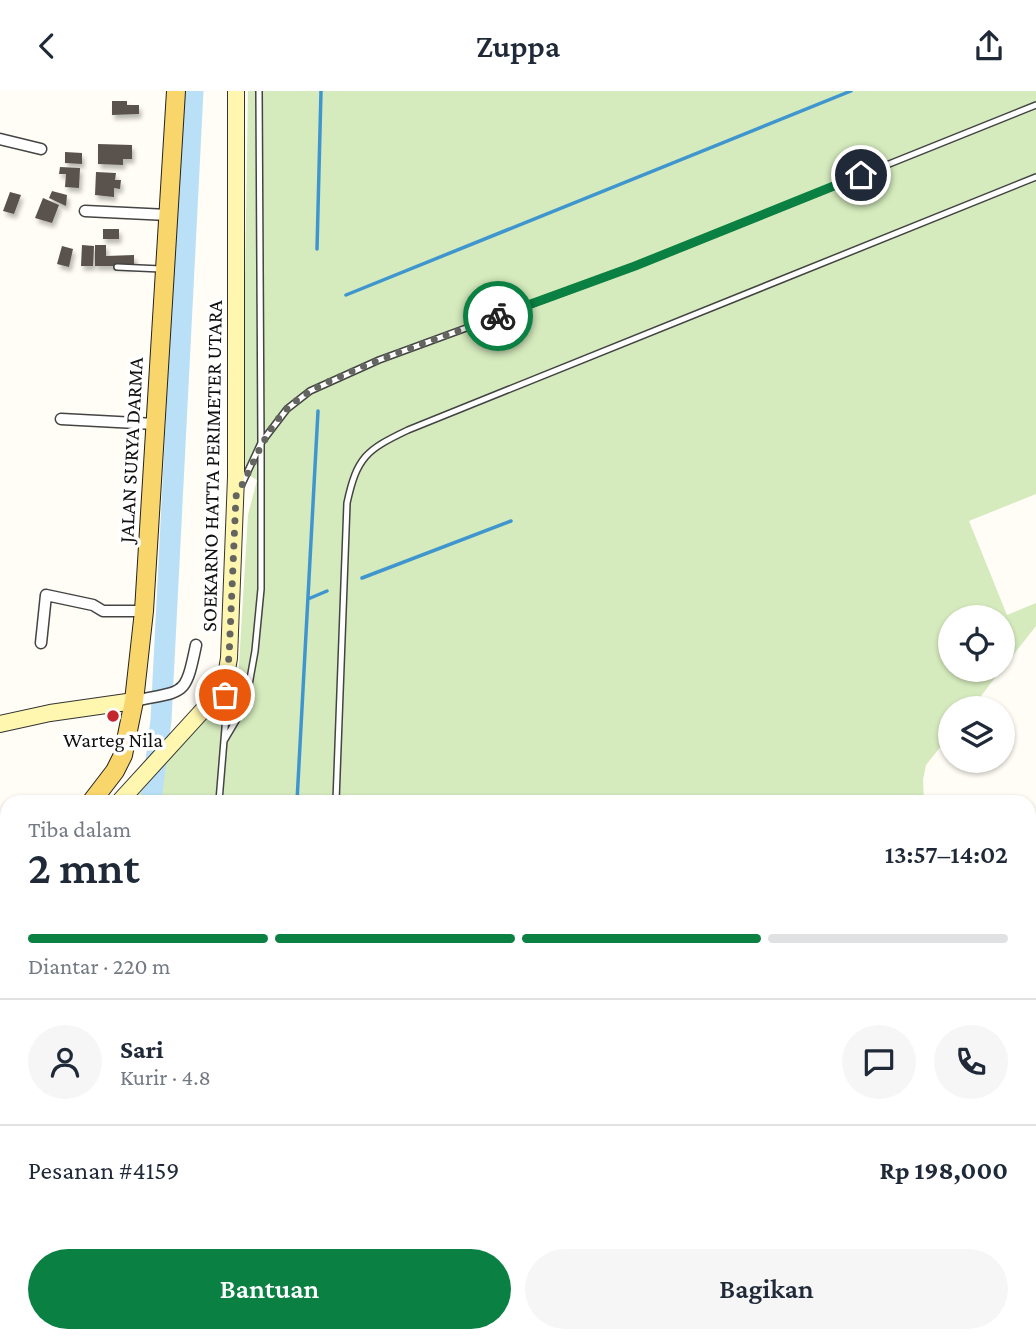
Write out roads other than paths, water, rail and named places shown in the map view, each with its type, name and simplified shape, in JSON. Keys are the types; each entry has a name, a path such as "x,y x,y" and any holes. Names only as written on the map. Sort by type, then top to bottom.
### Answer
{"main road":[{"name":"JALAN SURYA DARMA","path":"97,795 115,771 123,755 142,699 144,611 176,91"},
{"name":"SOEKARNO HATTA PERIMETER UTARA","path":"125,795 187,730 221,687 229,658 236,496 236,91"},
{"path":"0,724 50,712 142,699"}],"street":[{"path":"0,139 41,149"},
{"path":"85,211 168,215"},
{"path":"61,419 155,425"},
{"path":"41,643 46,595 93,605 103,611 144,611"},
{"path":"142,699 170,694 183,688 188,680 195,645"}],"lane":[{"path":"224,741 247,696 261,589 259,91"},
{"path":"236,496 261,443 287,409 310,391 379,360 635,266 1036,105"},
{"path":"336,795 347,503 359,464 369,451 408,430 1036,177"},
{"path":"117,267 164,269"},
{"path":"220,795 227,704 221,687"}],"waterway":[{"path":"152,795 161,720 193,91"},
{"path":"317,249 321,91"},
{"path":"346,295 851,91"},
{"path":"297,795 318,411"},
{"path":"362,578 511,521"},
{"path":"308,599 327,591"}],"place":[{"name":"Warteg Nila","path":"113,716"}]}
